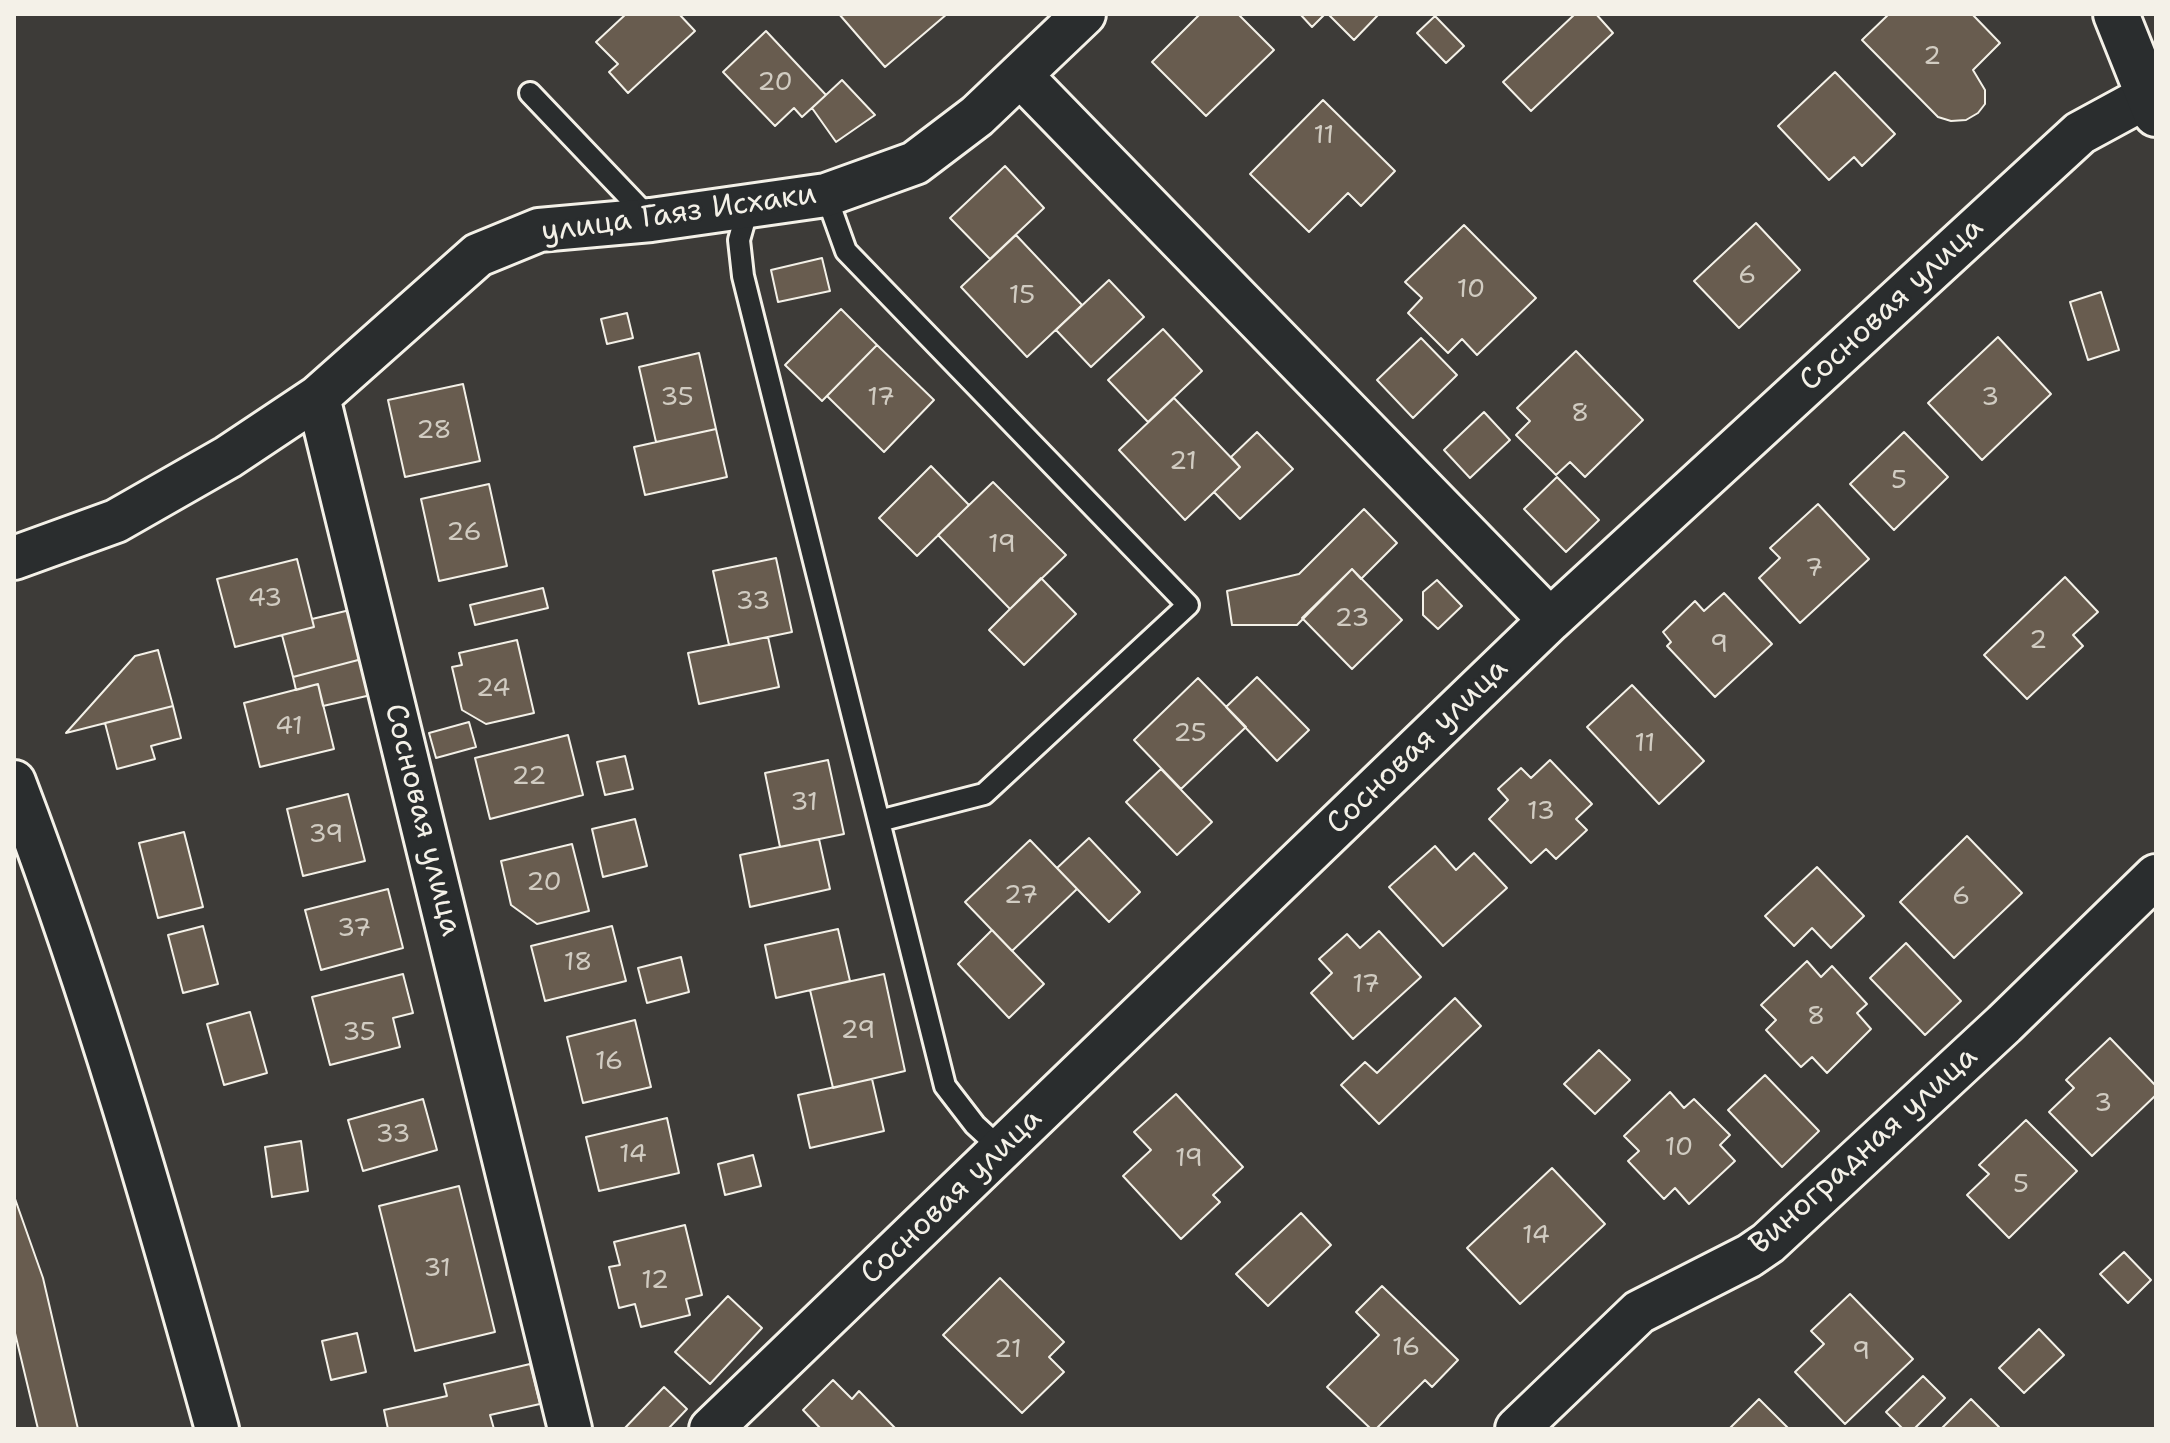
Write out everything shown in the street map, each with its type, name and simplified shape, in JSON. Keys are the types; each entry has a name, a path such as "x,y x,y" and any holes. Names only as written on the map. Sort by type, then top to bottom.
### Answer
{"street":[{"name":"улица Гаяз Исхаки","path":"14,558 116,521 228,457 318,397 478,255 539,230 651,220 826,195 915,163 977,116 1084,14"},
{"path":"2116,14 2153,104"},
{"path":"1020,75 1550,620"},
{"name":"Сосновая улица","path":"711,1429 1550,620 2080,133 2153,104"},
{"name":"Сосновая улица","path":"318,397 570,1429"},
{"path":"14,782 45,864 163,1233 217,1429"},
{"name":"Виноградная улица","path":"1517,1429 1639,1312 1749,1256 1768,1243 2004,1024 2156,876"}],"lane":[{"path":"530,93 651,220"},
{"path":"826,195 846,251 1188,605 984,794 879,821"},
{"path":"748,208 739,240 743,276 945,1086 975,1125 1001,1149"}],"building":[{"path":"626,14 679,14 695,31 628,93 609,72 618,64 596,42"},
{"path":"839,14 947,14 885,67"},
{"path":"1200,14 1238,14 1274,50 1206,116 1152,62"},
{"path":"1300,14 1325,14 1312,27"},
{"path":"1328,14 1377,14 1378,15 1354,40"},
{"path":"1575,14 1596,14 1613,33 1531,111 1503,82"},
{"path":"1889,14 1972,14 2000,43 1973,70 1985,90 1985,104 1978,113 1966,120 1951,121 1938,117 1862,40"},
{"path":"1435,16 1464,46 1446,63 1417,33"},
{"path":"766,31 826,95 802,117 794,108 775,126 723,72"},
{"path":"1835,72 1895,134 1862,166 1854,157 1829,180 1778,126"},
{"path":"842,80 875,115 836,142 812,108"},
{"path":"1323,100 1395,171 1361,206 1348,193 1309,232 1250,174"},
{"path":"1005,166 1044,208 990,259 950,218"},
{"path":"1756,223 1800,270 1739,328 1694,281"},
{"path":"1464,225 1536,298 1477,355 1462,339 1448,353 1408,313 1422,298 1405,282"},
{"path":"1016,235 1082,305 1027,357 961,287"},
{"path":"822,258 830,291 778,302 771,270"},
{"path":"1109,280 1144,317 1091,367 1056,330"},
{"path":"2101,292 2119,350 2088,360 2070,302"},
{"path":"841,309 877,345 822,401 785,365"},
{"path":"627,313 633,338 607,344 601,319"},
{"path":"1163,329 1202,371 1148,422 1108,380"},
{"path":"1998,337 2051,394 1982,460 1928,403"},
{"path":"1421,338 1457,375 1413,418 1377,380"},
{"path":"877,345 934,400 884,452 827,396"},
{"path":"1576,351 1643,420 1585,477 1570,462 1556,475 1516,435 1530,421 1517,408"},
{"path":"699,353 716,429 656,442 639,367"},
{"path":"463,384 480,461 405,477 388,400"},
{"path":"1174,398 1240,467 1185,520 1119,450"},
{"path":"1484,412 1510,440 1470,478 1444,450"},
{"path":"716,429 727,477 645,495 634,447"},
{"path":"1257,432 1293,469 1240,519 1214,492 1240,467 1231,457"},
{"path":"1904,432 1948,477 1894,530 1850,484"},
{"path":"931,466 969,505 917,556 879,518"},
{"path":"1557,477 1599,520 1566,552 1524,509"},
{"path":"993,482 1066,555 1010,609 938,535"},
{"path":"489,484 507,566 439,581 421,499"},
{"path":"1818,504 1869,559 1800,623 1759,578 1780,558 1770,548"},
{"path":"1364,509 1397,543 1361,579 1352,569 1297,625 1232,625 1227,591 1299,574"},
{"path":"776,558 792,632 729,645 713,571"},
{"path":"297,559 314,627 235,647 217,579"},
{"path":"1352,569 1402,620 1352,669 1302,618"},
{"path":"2065,577 2098,612 2073,635 2083,646 2027,699 1984,655"},
{"path":"1041,578 1076,614 1024,665 989,630"},
{"path":"1437,580 1462,606 1438,629 1423,615 1423,592"},
{"path":"543,588 548,608 475,625 470,605"},
{"path":"1724,593 1772,644 1715,697 1667,646 1671,642 1663,632 1695,601 1704,611"},
{"path":"350,610 362,659 293,677 282,635 314,627 312,619"},
{"path":"768,637 779,687 699,704 688,653"},
{"path":"517,640 534,713 486,724 462,710 452,667 462,665 459,653"},
{"path":"158,650 173,706 66,733 135,656"},
{"path":"362,659 371,695 323,706 318,684 296,690 293,677"},
{"path":"1257,677 1309,730 1277,761 1226,707"},
{"path":"1198,678 1246,727 1181,789 1134,740"},
{"path":"318,684 334,749 260,767 244,703"},
{"path":"1632,685 1704,761 1659,804 1587,727"},
{"path":"173,706 181,738 151,746 155,759 117,769 105,723"},
{"path":"469,722 476,747 436,758 429,733"},
{"path":"568,735 583,795 490,819 475,758"},
{"path":"625,756 633,789 605,795 597,762"},
{"path":"828,760 844,834 780,847 765,773"},
{"path":"1550,760 1592,804 1576,819 1587,830 1556,859 1546,849 1531,863 1489,819 1508,800 1498,789 1521,768 1531,778"},
{"path":"1161,769 1212,822 1177,855 1126,802"},
{"path":"348,794 365,861 303,876 287,809"},
{"path":"635,819 647,866 603,877 592,829"},
{"path":"184,832 203,907 158,918 139,843"},
{"path":"1967,836 2022,893 1954,958 1900,902"},
{"path":"1089,838 1140,892 1109,922 1057,868"},
{"path":"819,839 830,889 750,907 740,855"},
{"path":"1030,840 1077,889 1012,951 965,902"},
{"path":"572,844 589,911 537,924 511,905 501,861"},
{"path":"1435,846 1456,870 1474,853 1507,888 1443,946 1389,887"},
{"path":"1817,867 1864,916 1831,948 1812,928 1794,946 1765,916"},
{"path":"388,889 403,948 321,970 305,910"},
{"path":"203,926 218,984 183,993 168,935"},
{"path":"612,926 626,981 545,1001 531,946"},
{"path":"838,929 850,981 776,998 765,945"},
{"path":"992,930 1044,984 1009,1018 958,964"},
{"path":"1379,931 1421,977 1353,1039 1311,993 1332,973 1319,959 1347,934 1360,948"},
{"path":"1906,943 1961,1001 1925,1035 1870,978"},
{"path":"681,957 689,992 647,1003 638,968"},
{"path":"1807,961 1821,977 1832,966 1867,1004 1857,1013 1871,1029 1827,1073 1812,1057 1801,1067 1766,1030 1776,1020 1761,1005"},
{"path":"403,974 413,1013 393,1018 400,1047 330,1065 312,997"},
{"path":"884,974 905,1071 833,1088 810,990"},
{"path":"1455,998 1481,1026 1379,1124 1341,1085 1365,1062 1377,1073"},
{"path":"250,1012 267,1073 224,1085 207,1024"},
{"path":"635,1020 651,1087 583,1103 567,1037"},
{"path":"2110,1038 2156,1086 2156,1095 2092,1156 2049,1112 2074,1088 2066,1080"},
{"path":"1599,1050 1630,1080 1595,1114 1564,1084"},
{"path":"1765,1075 1819,1131 1782,1167 1728,1110"},
{"path":"872,1079 884,1131 810,1148 798,1095"},
{"path":"1670,1092 1684,1108 1694,1099 1730,1135 1720,1145 1735,1161 1689,1204 1675,1188 1664,1199 1628,1161 1639,1151 1624,1136"},
{"path":"1176,1094 1243,1167 1213,1195 1220,1202 1181,1239 1123,1176 1151,1150 1134,1132"},
{"path":"423,1099 437,1150 363,1171 348,1120"},
{"path":"667,1118 679,1173 599,1191 586,1137"},
{"path":"2026,1120 2077,1171 2009,1238 1967,1195 1989,1174 1979,1165"},
{"path":"301,1141 308,1191 272,1197 265,1147"},
{"path":"753,1155 761,1186 725,1195 718,1164"},
{"path":"1552,1168 1605,1224 1520,1304 1467,1248"},
{"path":"459,1186 495,1332 415,1351 379,1206"},
{"path":"14,1196 43,1278 78,1429 38,1429 14,1329"},
{"path":"1301,1213 1331,1245 1268,1306 1236,1274"},
{"path":"685,1225 702,1295 686,1299 690,1315 641,1327 635,1304 619,1308 609,1267 620,1265 614,1242"},
{"path":"2124,1252 2151,1280 2128,1303 2100,1274"},
{"path":"1000,1278 1064,1342 1049,1357 1064,1372 1022,1413 943,1335"},
{"path":"1382,1286 1458,1360 1432,1387 1425,1380 1376,1429 1371,1429 1327,1387 1379,1335 1356,1312"},
{"path":"1850,1294 1913,1359 1845,1424 1795,1372 1824,1344 1811,1331"},
{"path":"728,1296 762,1328 710,1384 675,1352"},
{"path":"2039,1329 2064,1355 2024,1393 1999,1368"},
{"path":"357,1333 366,1372 331,1380 322,1341"},
{"path":"530,1364 540,1404 490,1415 494,1429 388,1429 384,1410 447,1396 444,1384"},
{"path":"1923,1376 1945,1398 1914,1429 1903,1429 1886,1412"},
{"path":"833,1380 852,1399 859,1391 896,1429 821,1429 803,1410"},
{"path":"664,1387 687,1409 668,1429 624,1429"},
{"path":"1759,1399 1789,1429 1729,1429"},
{"path":"1971,1399 1999,1427 1997,1429 1941,1429"}]}
